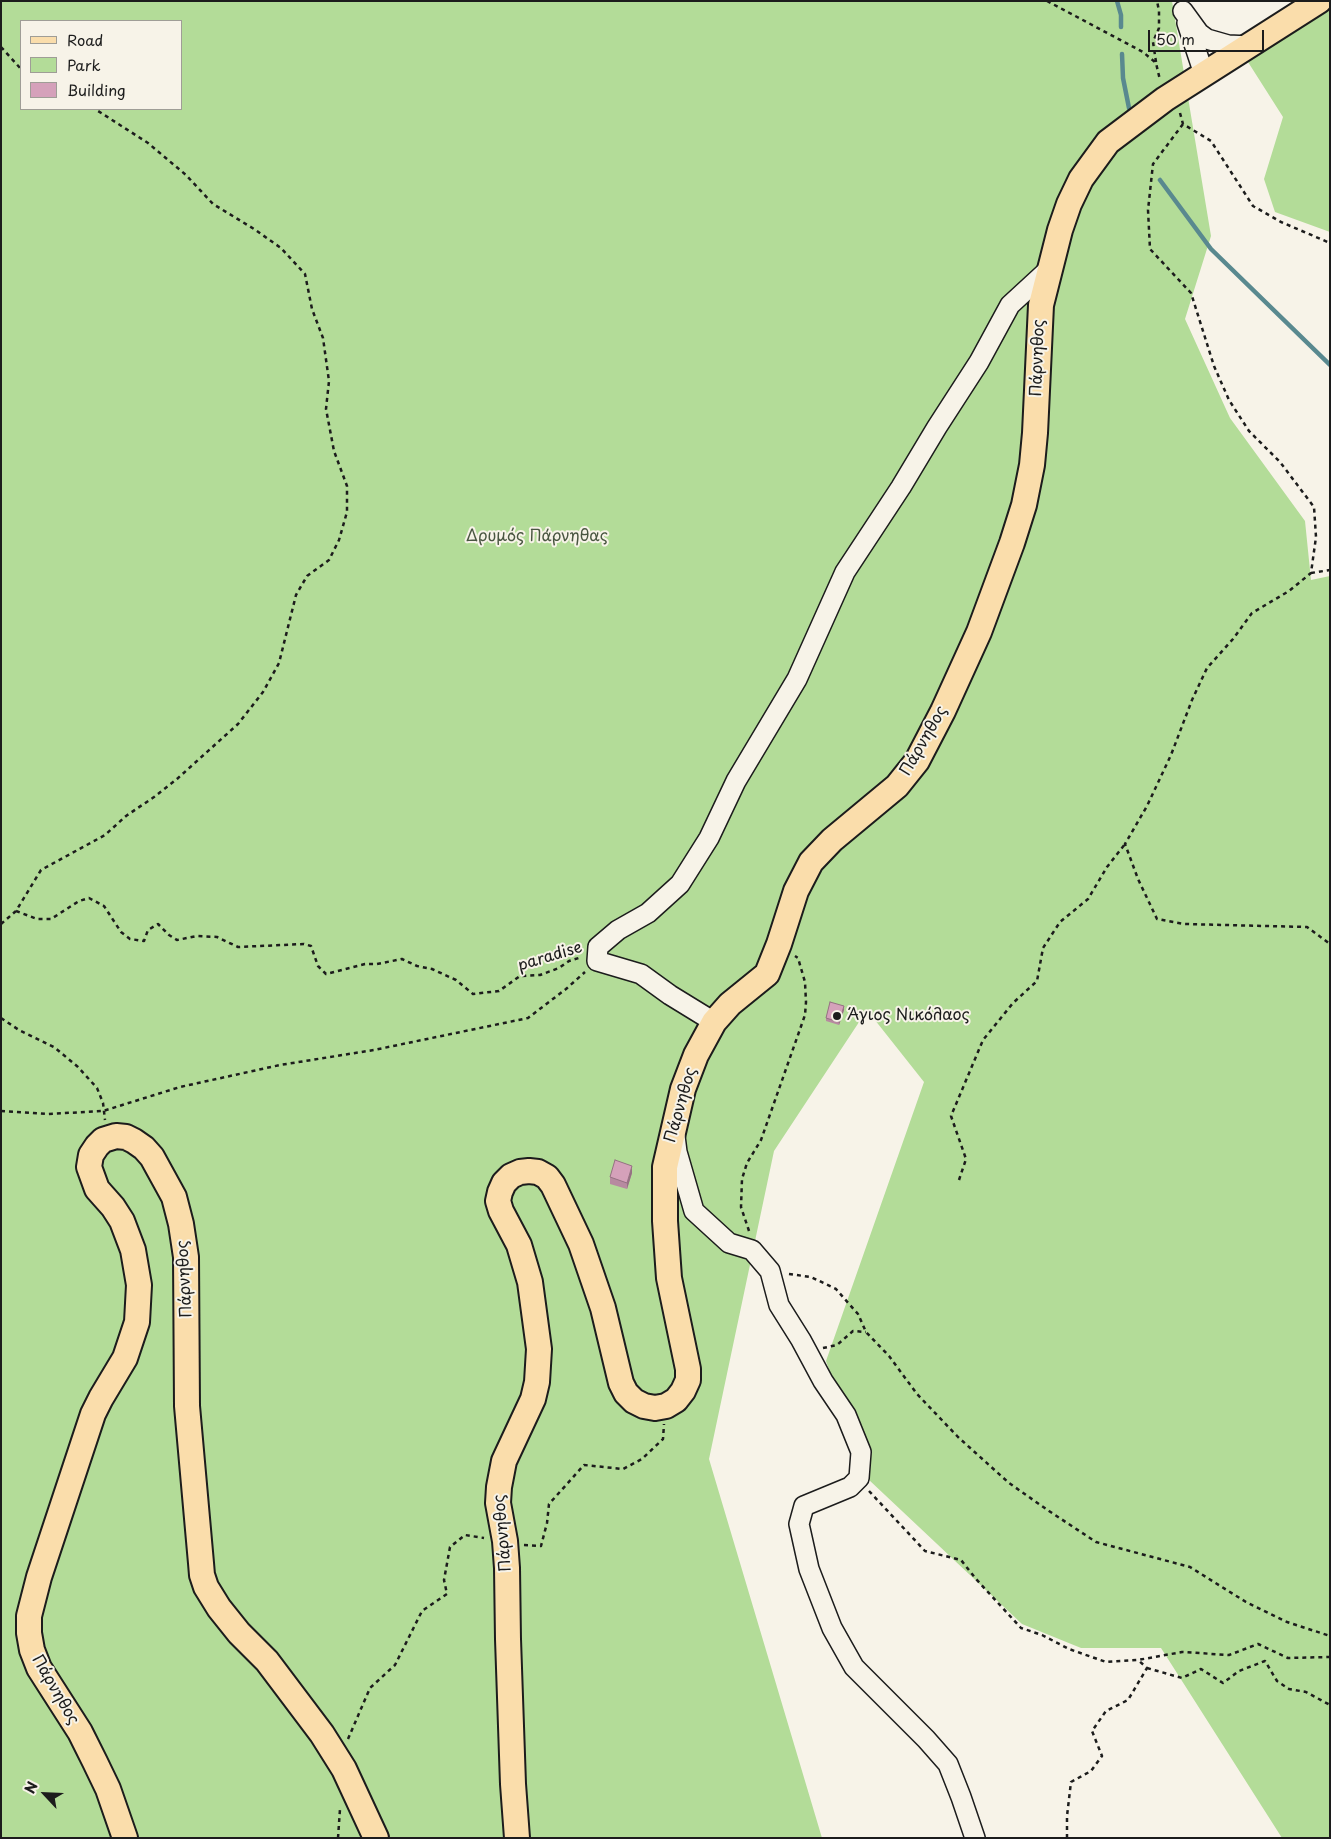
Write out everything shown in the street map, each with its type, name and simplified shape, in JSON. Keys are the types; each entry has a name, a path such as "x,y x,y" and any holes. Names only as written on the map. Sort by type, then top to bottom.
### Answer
{"main road":[{"name":"Πάρνηθος","path":"517,1838 513,1784 507,1568 505,1541 498,1503 504,1461 533,1399 539,1365 530,1282 519,1245 500,1211 498,1202 500,1192 504,1183 511,1176 520,1172 538,1172 547,1177 553,1185 581,1244 603,1308 621,1383 626,1393 634,1401 644,1406 655,1408 666,1406 676,1400 688,1380 688,1369 668,1278 664,1221 665,1167 683,1089 696,1055 714,1022 730,1004 767,974 779,944 796,890 810,862 832,840 885,797 907,775 940,718 979,632 1024,505 1035,432 1041,305 1048,270 1070,204 1089,167 1108,142 1169,96 1319,1"},
{"name":"Πάρνηθος","path":"125,1838 108,1789 92,1754 39,1668 32,1650 29,1634 29,1616 39,1577 93,1414 125,1358 133,1339 137,1322 139,1285 133,1250 122,1221 113,1207 97,1190 89,1167 91,1155 103,1140 126,1137 144,1148 152,1157 174,1197 181,1224 186,1258 187,1406 202,1575 206,1587 219,1608 239,1633 267,1661 322,1734 344,1769 376,1838"}],"street":[{"path":"1182,6 1199,33 1207,39 1228,45 1250,46"},
{"path":"1182,6 1204,74"},
{"path":"714,1022 670,995 641,974 597,959 598,947 618,930 648,912 680,884 709,838 736,781 797,679 845,572 979,362 1010,305 1048,270"},
{"path":"674,1124 676,1152 694,1212 729,1243 752,1250 770,1271 779,1305 807,1351 822,1381 846,1415 861,1452 859,1478 850,1487 804,1506 799,1524 809,1569 832,1628 854,1667 926,1739 948,1764 962,1797 975,1838"}],"path":[{"path":"1047,1 1143,52 1156,63"},
{"path":"1157,1 1159,11 1158,28 1153,42 1156,63 1183,124 1211,141 1253,206 1281,222 1330,243"},
{"path":"1,47 20,68"},
{"path":"2,922 16,911 41,870 105,835 126,816 176,779 238,724 263,692 279,663 296,595 307,576 329,560 339,540 347,512 347,486 334,451 326,409 329,381 323,338 312,309 305,274 281,248 254,229 212,204 186,175 148,143 97,110"},
{"path":"1183,124 1153,164 1148,210 1150,249 1191,293 1214,366 1229,400 1249,431 1280,462 1314,507 1316,537 1312,573"},
{"path":"959,1180 966,1160 950,1116 984,1040 1013,1003 1037,981 1043,948 1047,941 1060,922 1088,899 1107,867 1125,844 1152,798 1207,668 1233,639 1252,613 1289,591 1312,573 1330,570"},
{"path":"1125,844 1138,879 1157,919 1184,924 1307,926 1330,944"},
{"name":"paradise","path":"16,911 37,919 51,919 79,901 89,898 104,906 121,932 130,939 144,941 148,930 158,924 177,940 197,936 217,937 238,947 304,944 311,946 318,966 326,974 365,964 377,964 402,959 418,966 432,969 456,980 473,994 498,991 520,976 540,975 581,957 597,959"},
{"path":"752,1250 749,1230 741,1207 742,1179 747,1163 761,1140 805,1015 805,982 798,958 779,944"},
{"path":"1,1111 48,1114 103,1111 180,1087 280,1064 374,1050 528,1018 566,989 597,959"},
{"path":"1,1018 19,1030 54,1047 78,1067 97,1088 109,1138"},
{"path":"770,1271 811,1277 836,1289 858,1314 866,1332 889,1356 917,1394 958,1437 1010,1483 1096,1542 1190,1567 1246,1602 1287,1622 1330,1636"},
{"path":"807,1351 837,1345 852,1331 866,1332"},
{"path":"344,1769 347,1742 370,1688 395,1665 422,1611 447,1594 444,1580 450,1547 465,1535 505,1541 518,1545 541,1546 547,1523 549,1504 584,1465 623,1469 642,1459 663,1440 666,1406"},
{"path":"859,1478 883,1508 925,1551 960,1560 1021,1628 1042,1635 1069,1649 1106,1662 1138,1660 1182,1652 1229,1655 1258,1644 1288,1658 1330,1657"},
{"path":"1138,1660 1147,1668 1182,1678 1201,1669 1223,1682 1239,1671 1265,1662 1277,1682 1289,1690 1306,1692 1330,1705"},
{"path":"1067,1838 1071,1782 1091,1771 1102,1756 1092,1731 1106,1711 1128,1700 1147,1668"}],"green space":[{"name":"Δρυμός Πάρνηθας","path":"1,1 1172,1 1211,236 1185,319 1230,418 1305,521 1311,580 1330,576 1330,1838 1282,1838 1161,1648 1081,1648 1022,1624 868,1479 826,1361 924,1082 867,1010 774,1151 709,1459 822,1838 1,1838"},
{"path":"1330,8 1330,232 1275,212 1264,179 1283,117 1248,62"}],"building":[{"path":"830,1002 844,1006 839,1022 826,1018"},
{"path":"615,1160 632,1166 627,1183 610,1177"}],"waterway":[{"path":"1117,1 1121,15 1121,27"},
{"path":"1122,54 1123,78 1129,108"},
{"path":"1160,180 1211,249 1330,365"}],"place":[{"name":"Άγιος Νικόλαος","path":"837,1016"}]}
